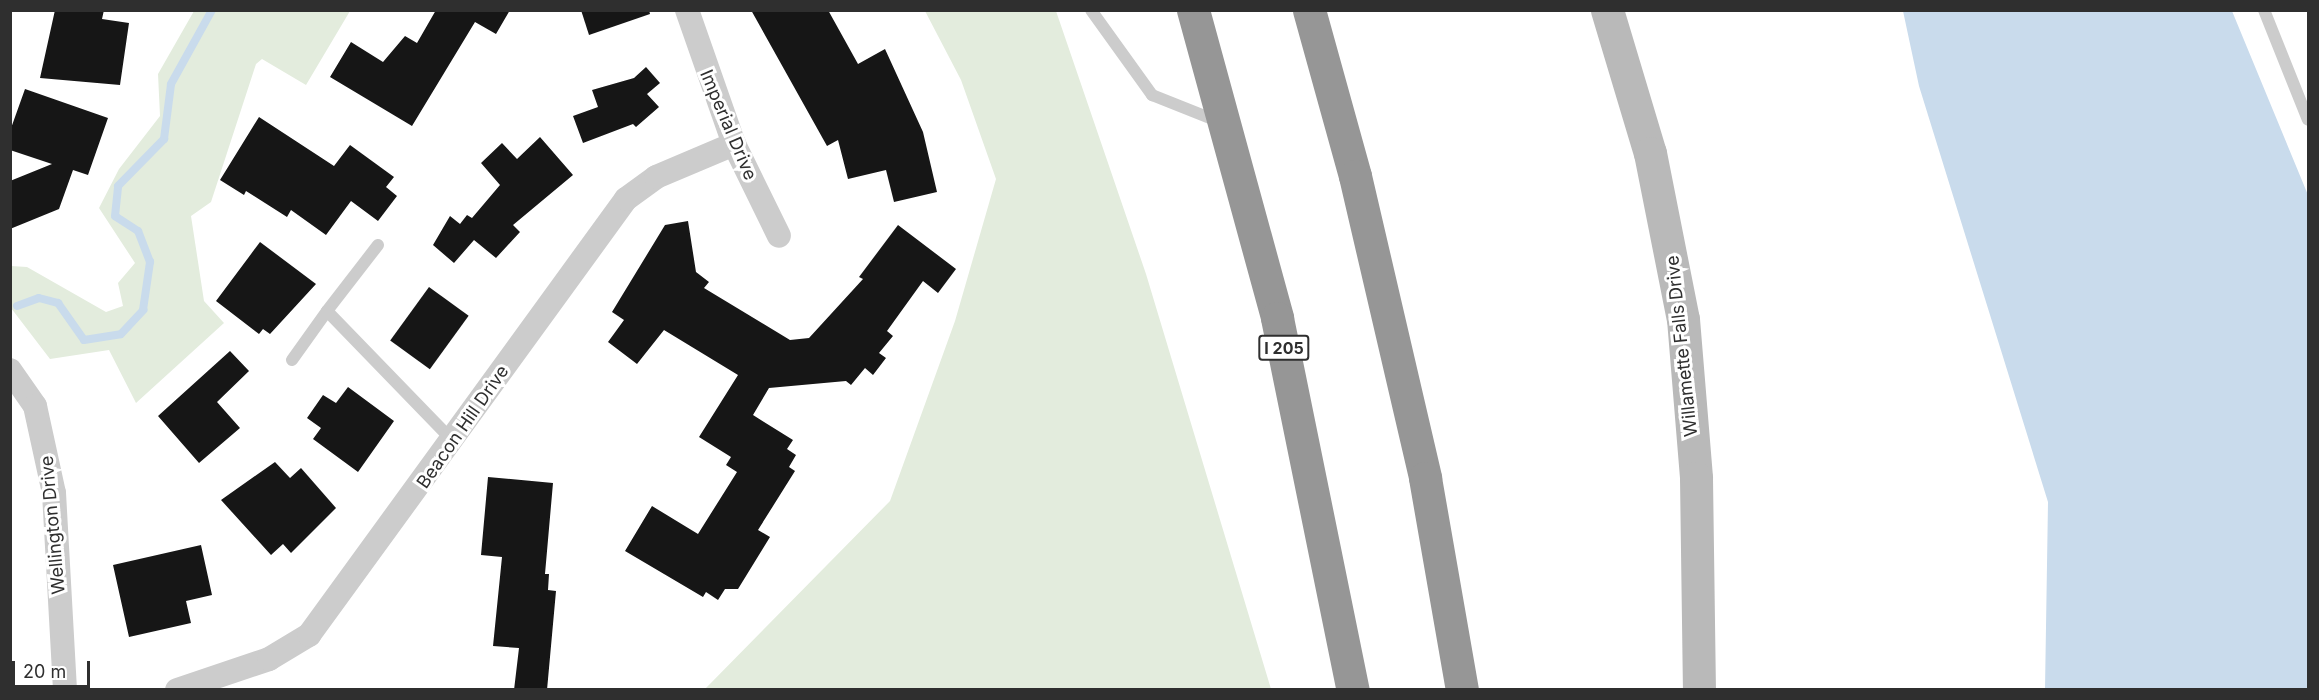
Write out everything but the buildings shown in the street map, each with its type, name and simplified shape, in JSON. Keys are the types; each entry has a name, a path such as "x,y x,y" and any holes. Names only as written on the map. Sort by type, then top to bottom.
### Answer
{"highway":[{"name":"I 205","path":"1193,10 1227,125 1314,481 1353,690"},
{"path":"1309,10 1355,176 1415,433 1462,690"}],"street":[{"name":"Imperial Drive","path":"687,10 734,144 779,236"},
{"name":"Willamette Falls Drive","path":"1606,10 1652,163 1683,319 1696,478 1699,690"},
{"name":"Beacon Hill Drive","path":"177,690 220,683 309,635 453,441 626,199 656,177 734,144"},
{"name":"Wellington Drive","path":"10,370 35,406 54,493 65,690"}],"lane":[{"path":"1090,10 1152,95 1227,125"},
{"path":"2264,10 2308,120"},
{"path":"292,360 378,245"},
{"path":"327,311 453,441"}],"green space":[{"path":"194,11 350,11 306,85 262,59 256,64 211,202 191,216 204,301 224,323 136,403 109,350 50,359 11,308 11,266 27,267 106,312 123,306 118,283 135,263 99,208 119,169 160,116 158,74"},
{"path":"925,11 1056,11 1146,274 1271,689 705,689 890,501 955,321 996,179 961,80"}],"water":[{"path":"1903,11 2232,11 2308,195 2308,689 2045,689 2048,502 1919,86"}],"waterway":[{"path":"17,306 39,298 58,303 84,340 121,334 143,310 150,262 138,231 115,216 118,186 164,139 171,84 212,10"}]}
